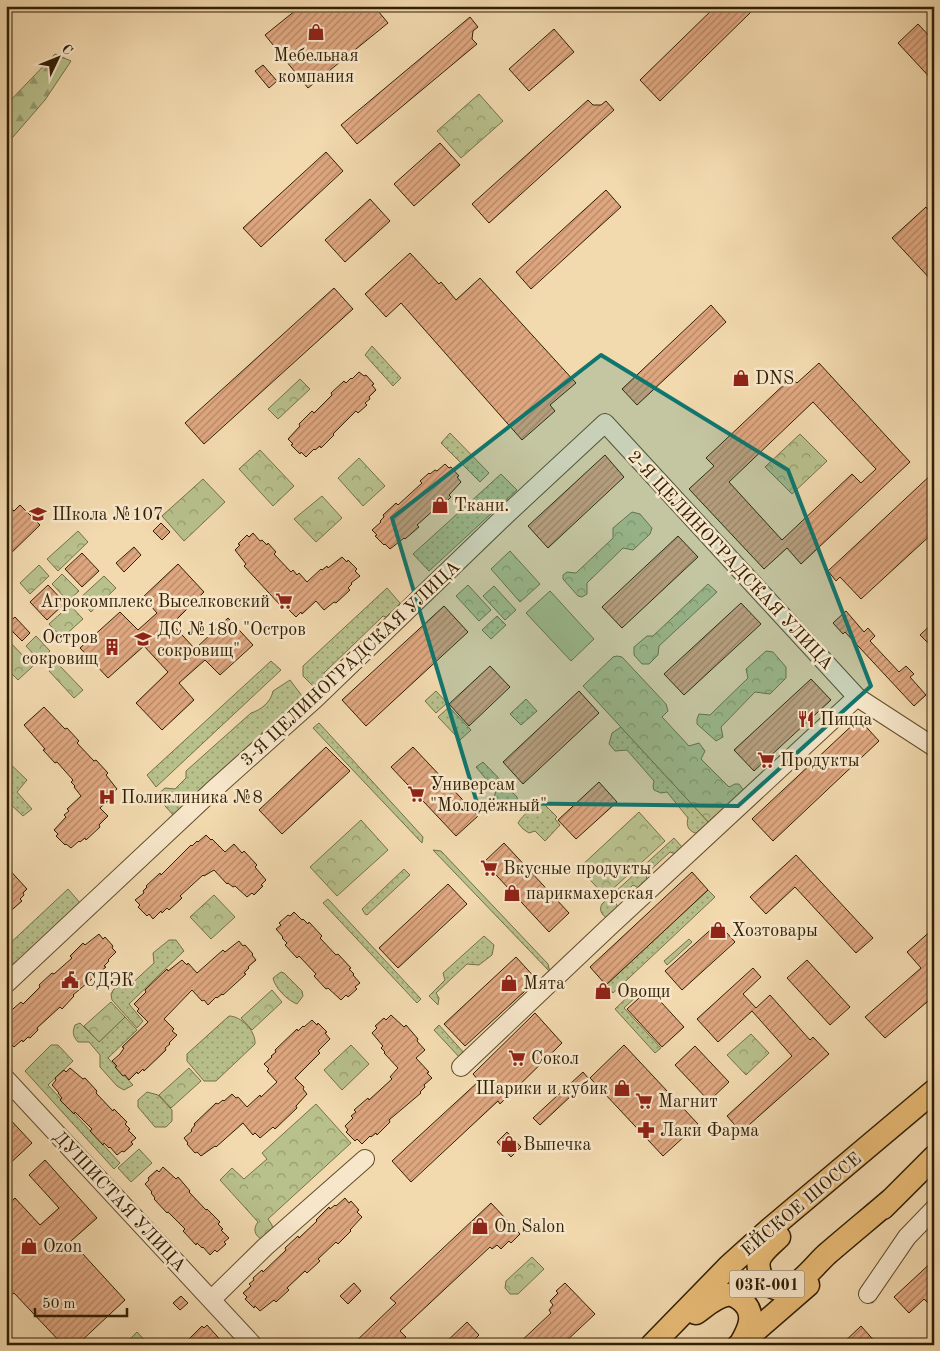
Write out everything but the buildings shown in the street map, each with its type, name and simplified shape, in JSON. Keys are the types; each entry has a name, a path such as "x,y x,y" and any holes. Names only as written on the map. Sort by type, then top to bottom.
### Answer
{"main road":[{"name":"ЕЙСКОЕ ШОССЕ","path":"653,1345 736,1260 770,1229 934,1091"},
{"name":"03К-001","path":"740,1344 803,1290 934,1157"},
{"name":"03К-001","path":"850,1162 763,1252 759,1264 760,1273 770,1286 778,1290 793,1286 827,1254 892,1199"},
{"name":"03К-001","path":"653,1345 718,1298 730,1294 738,1297 745,1303 751,1312 749,1330 740,1344"}],"street":[{"name":"2-Я ЦЕЛИНОГРАДСКАЯ УЛИЦА","path":"605,423 858,698 934,747"},
{"name":"3-Я ЦЕЛИНОГРАДСКАЯ УЛИЦА","path":"6,984 212,791 315,699 507,514 605,423"},
{"path":"461,1067 609,927 858,698"},
{"name":"ДУШИСТАЯ УЛИЦА","path":"6,1079 253,1345"},
{"path":"212,1299 264,1248 365,1159"},
{"path":"868,1294 907,1237 934,1209"}],"highlighted area":[{"path":"601,355 788,470 871,686 738,806 477,803 392,518"}],"green space":[{"path":"55,54 71,61 45,100 6,145 6,105"},
{"path":"479,94 503,121 461,158 437,131"},
{"path":"372,346 401,378 393,386 365,355"},
{"path":"300,379 310,389 278,419 268,409"},
{"path":"450,433 489,473 480,482 441,443"},
{"path":"800,434 827,461 792,494 765,467"},
{"path":"260,450 294,486 273,506 239,469"},
{"path":"359,458 385,486 363,506 338,478"},
{"path":"501,474 517,490 429,571 413,554"},
{"path":"203,479 225,502 184,541 162,516"},
{"path":"322,496 342,518 316,542 294,519"},
{"path":"632,512 640,514 652,528 650,534 633,550 623,548 587,583 587,594 582,597 578,596 563,579 563,575 567,572 576,573 613,538 613,528"},
{"path":"78,531 88,542 58,571 47,559"},
{"path":"510,551 540,584 520,602 491,569"},
{"path":"39,565 49,576 30,594 20,583"},
{"path":"62,574 79,591 68,601 52,584"},
{"path":"104,576 116,588 91,612 79,599"},
{"path":"708,584 717,592 659,646 658,655 649,664 642,664 634,655 634,647 647,636 653,636"},
{"path":"468,585 491,610 479,621 456,596"},
{"path":"494,586 516,610 505,620 483,596"},
{"path":"387,588 400,603 403,610 392,619 383,616 324,673 327,681 317,690 303,676 303,666"},
{"path":"550,591 594,639 571,661 526,613"},
{"path":"70,605 83,619 62,638 49,624"},
{"path":"497,616 506,625 491,639 482,630"},
{"path":"36,636 50,651 40,661 26,646"},
{"path":"6,638 33,666 18,680 6,668"},
{"path":"766,651 773,652 786,667 786,678 770,694 755,692 721,727 723,737 716,741 697,724 699,714 710,715 748,678 746,669"},
{"path":"613,657 622,657 666,704 668,711 662,717 689,746 699,743 705,751 701,759 729,787 739,784 744,791 711,825 583,686"},
{"path":"271,661 281,670 156,787 147,775"},
{"path":"57,663 83,690 74,698 49,671"},
{"path":"290,680 305,700 175,817 156,796 165,788 175,789 186,778 186,771 251,713 265,705 273,691"},
{"path":"436,691 447,703 436,713 425,701"},
{"path":"526,699 537,711 521,725 510,714"},
{"path":"449,707 471,730 460,740 438,717"},
{"path":"319,723 423,837 422,843 313,728"},
{"path":"621,727 711,825 703,834 690,830 687,822 688,818 667,792 661,793 654,790 654,781 627,750 615,751 609,744 612,733"},
{"path":"6,760 27,780 17,792 32,809 23,816 6,800"},
{"path":"483,762 517,797 518,803 510,810 500,805 494,797 496,791 476,767"},
{"path":"543,803 557,817 555,819 560,825 545,841 535,831 529,833 518,823 529,811"},
{"path":"639,812 665,841 605,896 579,868"},
{"path":"361,820 388,850 337,896 310,867"},
{"path":"674,838 682,847 682,852 679,855 670,852 646,874 647,880 641,889 633,885 615,902 619,909 610,919 605,917 601,911 602,904"},
{"path":"433,850 441,851 548,964 550,972"},
{"path":"404,869 410,875 367,915 365,914 362,909"},
{"path":"68,889 81,904 6,978 6,947"},
{"path":"708,890 715,897 613,993 606,985"},
{"path":"214,895 235,917 211,939 190,917"},
{"path":"328,899 421,999 417,1003 323,903"},
{"path":"484,936 494,945 492,955 479,965 467,964 436,993 439,998 438,1005 429,996 445,980 443,973"},
{"path":"689,939 692,942 667,965 664,961"},
{"path":"169,940 176,940 184,951 129,1004 143,1021 137,1028 112,1000 111,994 114,989 120,986 126,989 154,963 153,953"},
{"path":"281,972 302,991 303,996 297,1004 289,1000 274,982 273,978"},
{"path":"637,988 641,992 624,1008 661,1048 655,1053 615,1009"},
{"path":"272,990 282,1002 252,1030 241,1018"},
{"path":"111,1002 125,1017 99,1042 84,1026"},
{"path":"229,1016 243,1021 247,1025 253,1034 255,1044 216,1081 204,1081 187,1061 187,1054"},
{"path":"125,1017 137,1030 108,1058 133,1085 124,1090 117,1086 100,1067 100,1055 89,1042 78,1042 73,1032 75,1025 80,1023 99,1042"},
{"path":"439,1025 465,1054 461,1059 434,1030"},
{"path":"751,1034 769,1053 746,1075 727,1055"},
{"path":"51,1045 58,1045 73,1061 48,1085 120,1163 114,1169 25,1071"},
{"path":"351,1045 369,1064 342,1090 324,1070"},
{"path":"189,1068 201,1081 171,1108 159,1095"},
{"path":"147,1092 158,1095 172,1110 172,1121 166,1127 155,1127 138,1107 138,1100"},
{"path":"316,1104 351,1143 268,1219 273,1231 262,1239 255,1232 258,1222 220,1180 232,1168 244,1179 267,1159 262,1153"},
{"path":"139,1149 152,1163 131,1182 118,1168"},
{"path":"532,1257 544,1269 518,1294 510,1294 505,1288 506,1281"},
{"path":"137,1332 149,1345 124,1345"}],"place":[{"name":"Мебельная компания","path":"316,32"},
{"name":"DNS","path":"741,378"},
{"name":"Ткани.","path":"440,505"},
{"name":"Школа №107","path":"38,514"},
{"name":"Агрокомплекс Выселковский","path":"284,601"},
{"name":"ДС №180 \"Остров сокровищ\"","path":"143,639"},
{"name":"Остров сокровищ","path":"112,647"},
{"name":"Пицца","path":"806,719"},
{"name":"Продукты","path":"766,760"},
{"name":"Универсам \"Молодёжный\"","path":"416,794"},
{"name":"Поликлиника №8","path":"107,797"},
{"name":"Вкусные продукты","path":"489,868"},
{"name":"парикмахерская","path":"512,893"},
{"name":"Хозтовары","path":"718,930"},
{"name":"СДЭК","path":"70,980"},
{"name":"Мята","path":"509,983"},
{"name":"Овощи","path":"603,991"},
{"name":"Сокол","path":"517,1058"},
{"name":"Шарики и кубик","path":"622,1088"},
{"name":"Магнит","path":"644,1101"},
{"name":"Лаки Фарма","path":"646,1130"},
{"name":"Выпечка","path":"509,1144"},
{"name":"On Salon","path":"480,1226"},
{"name":"Ozon","path":"29,1246"}]}
